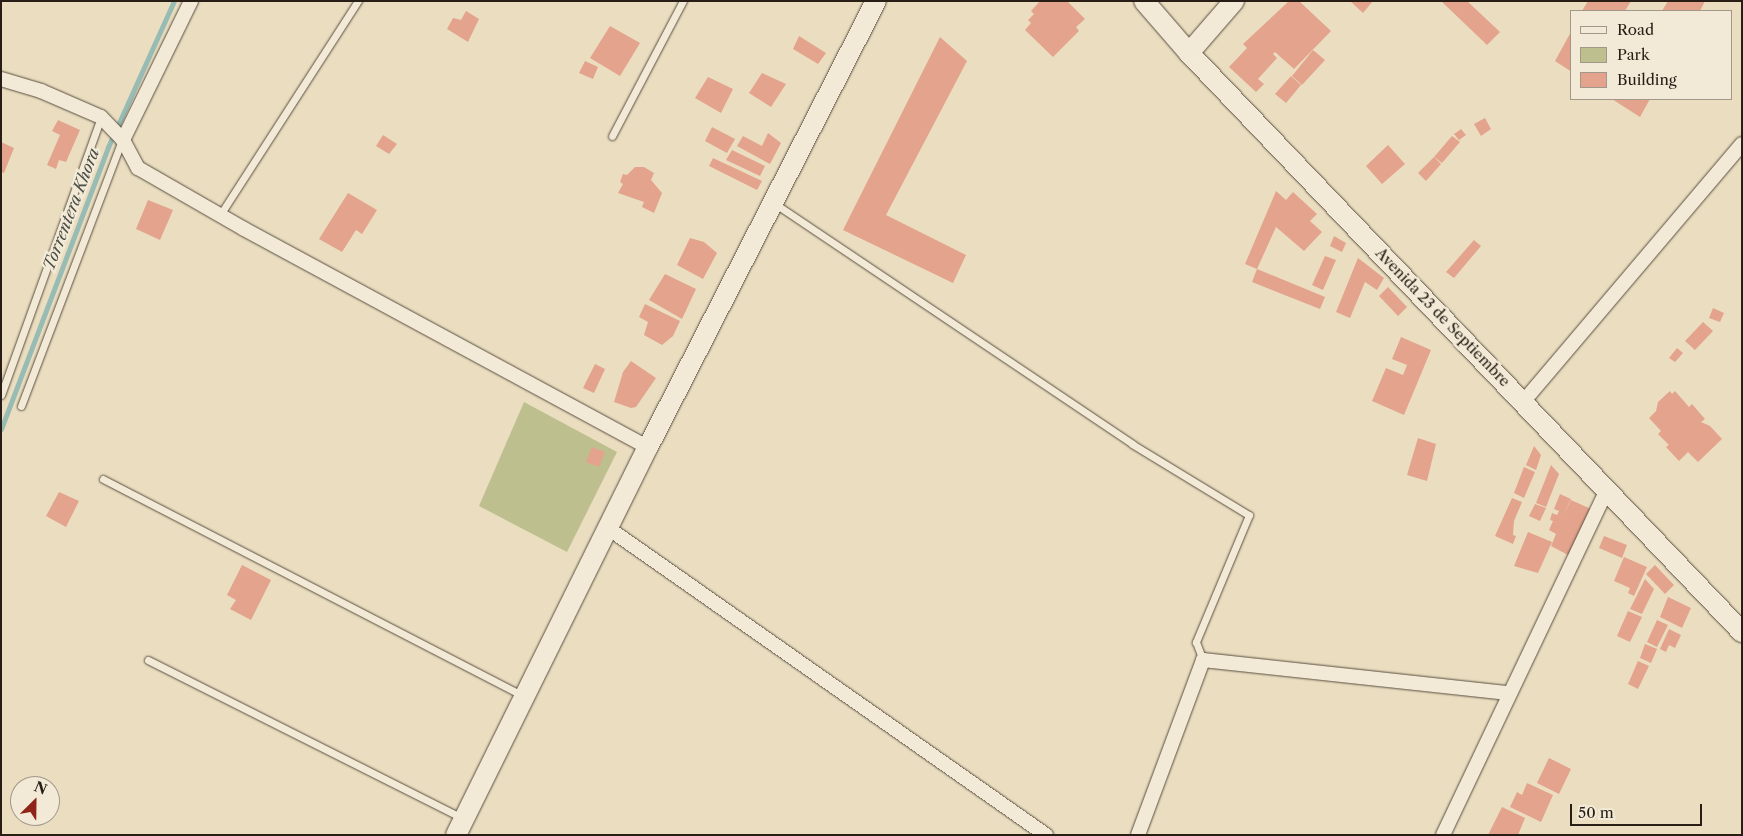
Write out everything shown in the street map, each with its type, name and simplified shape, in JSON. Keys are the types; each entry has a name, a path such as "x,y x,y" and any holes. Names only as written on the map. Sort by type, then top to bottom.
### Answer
{"street":[{"path":"123,140 192,1"},
{"path":"460,827 648,447 876,1"},
{"name":"Avenida 23 de Septiembre","path":"1144,1 1189,53 1524,401 1742,632"},
{"path":"1189,53 1234,1"},
{"path":"1,79 41,91 101,117 123,140 138,168 220,215 648,447"},
{"path":"1524,401 1742,144"},
{"path":"1443,835 1508,693 1606,490"},
{"path":"608,528 1046,835"},
{"path":"1138,835 1203,660 1508,693"}],"lane":[{"path":"220,215 358,1"},
{"path":"612,136 683,1"},
{"path":"1,395 101,117"},
{"path":"21,406 123,140"},
{"path":"772,202 1132,444 1249,515 1196,642 1203,660"},
{"path":"103,479 524,696"},
{"path":"148,660 460,827"}],"green space":[{"path":"524,402 617,452 567,552 479,506"}],"building":[{"path":"1040,1 1067,1 1085,19 1076,27 1079,31 1053,57 1025,30 1031,23 1028,20 1034,14 1031,11"},
{"path":"1289,1 1299,1 1331,31 1294,69 1275,52 1273,54 1277,58 1258,79 1264,84 1256,92 1229,67 1247,48 1243,44"},
{"path":"1350,1 1373,1 1363,13"},
{"path":"1441,1 1467,1 1500,32 1487,45"},
{"path":"1588,1 1631,1 1626,10 1583,10"},
{"path":"1668,1 1705,1 1700,10 1663,10"},
{"path":"466,11 479,19 468,42 447,29 453,18 461,20"},
{"path":"610,26 640,43 620,76 590,58"},
{"path":"1570,34 1570,71 1555,61"},
{"path":"799,36 826,53 818,64 793,49"},
{"path":"940,37 967,61 886,215 966,255 953,283 843,230"},
{"path":"1313,50 1325,60 1302,85 1292,76"},
{"path":"585,61 598,67 593,79 579,73"},
{"path":"762,73 786,84 771,107 749,93"},
{"path":"1291,76 1301,85 1286,103 1275,94"},
{"path":"708,77 733,89 721,113 695,98"},
{"path":"1614,100 1649,100 1640,117"},
{"path":"1485,118 1491,129 1481,136 1474,124"},
{"path":"58,120 80,130 66,162 59,160 56,169 47,165 60,135 52,131"},
{"path":"712,127 735,139 727,153 705,141"},
{"path":"1461,129 1466,135 1459,140 1454,134"},
{"path":"768,133 781,143 770,164 737,146 743,136 762,146"},
{"path":"383,135 397,144 389,154 376,146"},
{"path":"1452,136 1460,142 1442,163 1434,157"},
{"path":"1,142 14,148 4,173 1,172"},
{"path":"1388,145 1405,164 1382,184 1366,166"},
{"path":"732,150 765,166 760,176 726,160"},
{"path":"1434,157 1441,164 1426,181 1418,173"},
{"path":"713,158 762,181 757,190 709,166"},
{"path":"635,167 644,167 654,173 651,180 662,193 654,213 642,207 644,202 618,193 623,184 620,182 623,174 627,175"},
{"path":"1276,191 1286,200 1293,192 1317,214 1310,221 1322,232 1304,251 1276,227 1257,269 1245,264"},
{"path":"348,193 377,210 362,234 356,230 342,252 319,239"},
{"path":"148,200 173,210 160,240 136,229"},
{"path":"1334,236 1346,243 1342,252 1330,246"},
{"path":"690,238 704,242 717,253 703,279 677,265"},
{"path":"1474,240 1481,246 1454,278 1446,272"},
{"path":"1325,256 1336,260 1323,290 1312,285"},
{"path":"1358,258 1384,278 1377,290 1365,282 1350,318 1336,312"},
{"path":"1257,269 1325,297 1320,309 1252,282"},
{"path":"665,274 696,289 682,319 649,300"},
{"path":"1388,287 1407,307 1398,316 1379,296"},
{"path":"645,304 680,321 673,336 662,345 644,335 648,322 639,317"},
{"path":"1713,308 1724,313 1720,322 1709,318"},
{"path":"1703,322 1713,331 1695,350 1685,341"},
{"path":"1401,337 1431,350 1404,415 1372,401 1386,368 1403,375 1407,365 1392,359"},
{"path":"1677,348 1683,353 1675,362 1669,358"},
{"path":"631,361 656,378 636,407 631,408 614,402 623,372"},
{"path":"595,364 605,369 594,393 583,388"},
{"path":"1670,391 1672,394 1675,391 1689,407 1692,404 1705,419 1701,422 1710,426 1722,439 1698,462 1688,452 1679,461 1666,447 1669,445 1658,434 1661,431 1649,418 1656,411 1658,402"},
{"path":"1418,438 1436,444 1427,481 1407,475"},
{"path":"1534,446 1541,455 1536,470 1526,465"},
{"path":"592,447 605,452 599,467 586,462"},
{"path":"1551,465 1559,474 1546,507 1536,503"},
{"path":"1524,467 1535,472 1524,498 1514,493"},
{"path":"59,492 79,501 66,527 46,516"},
{"path":"1560,494 1571,499 1562,517 1571,500 1591,509 1570,556 1551,546 1556,534 1549,530 1553,521 1550,520 1552,513 1557,515 1559,511 1554,509"},
{"path":"1512,498 1522,502 1514,521 1513,535 1516,536 1513,544 1495,536"},
{"path":"1535,504 1546,508 1540,521 1529,516"},
{"path":"1528,532 1552,542 1538,573 1514,566"},
{"path":"1604,536 1627,545 1622,558 1599,548"},
{"path":"1624,557 1647,567 1634,596 1628,593 1630,588 1614,581"},
{"path":"242,565 271,580 251,620 230,609 236,600 227,595"},
{"path":"1655,565 1674,585 1665,594 1646,574"},
{"path":"1645,579 1654,589 1642,614 1630,609"},
{"path":"1668,597 1691,608 1682,628 1660,617"},
{"path":"1628,611 1642,617 1630,642 1617,636"},
{"path":"1657,620 1668,625 1657,647 1647,642"},
{"path":"1669,629 1681,635 1675,648 1669,645 1666,652 1660,649"},
{"path":"1645,644 1657,649 1651,663 1640,658"},
{"path":"1638,661 1649,666 1638,689 1628,684"},
{"path":"1549,758 1571,769 1559,794 1537,783"},
{"path":"1527,783 1553,795 1541,822 1510,807 1517,792 1522,795"},
{"path":"1502,807 1525,818 1518,835 1488,835"}],"waterway":[{"name":"Torrentera Khora","path":"1,429 108,147 174,1"}]}
